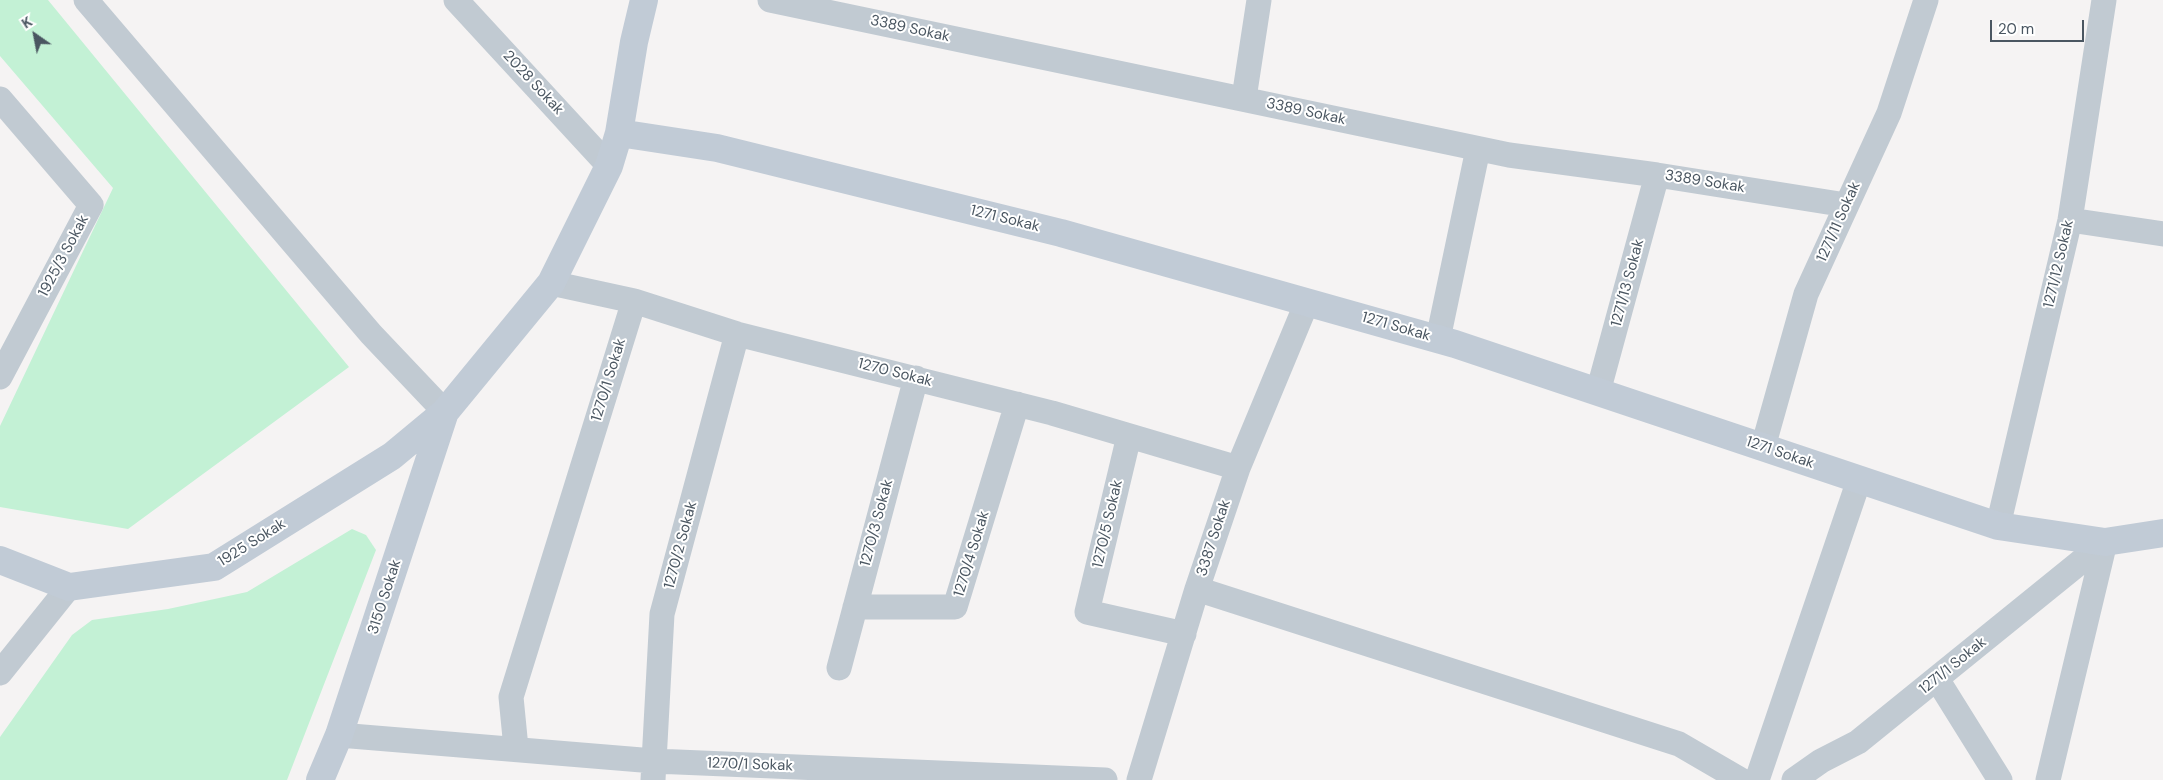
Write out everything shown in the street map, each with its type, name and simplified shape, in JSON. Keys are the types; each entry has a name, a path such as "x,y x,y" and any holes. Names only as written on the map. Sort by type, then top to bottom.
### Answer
{"street":[{"path":"86,0 371,334 446,412 551,283 609,166 619,133 634,42 644,0"},
{"name":"2028 Sokak","path":"456,0 609,166"},
{"name":"3389 Sokak","path":"770,0 1244,98 1478,149 1846,205"},
{"path":"1244,98 1259,0"},
{"name":"1271/11 Sokak","path":"1763,448 1806,294 1889,113 1926,0"},
{"name":"1271/12 Sokak","path":"1998,526 2070,220 2104,0"},
{"name":"1925/3 Sokak","path":"0,99 91,205 0,377"},
{"name":"1271 Sokak","path":"619,133 716,148 994,216 1438,339 1998,526 2105,542 2163,533"},
{"path":"1438,339 1478,149"},
{"name":"1271/13 Sokak","path":"1598,392 1657,175"},
{"path":"2070,220 2163,234"},
{"name":"1270 Sokak","path":"551,283 634,300 737,334 1017,404 1238,468"},
{"name":"1270/1 Sokak","path":"516,748 511,697 634,300"},
{"name":"3387 Sokak","path":"1139,780 1197,589 1238,468 1307,302"},
{"name":"1270/2 Sokak","path":"653,770 662,614 737,334"},
{"name":"1270/3 Sokak","path":"839,668 916,378"},
{"name":"1270/4 Sokak","path":"855,607 956,607 1017,404"},
{"name":"1925 Sokak","path":"0,560 69,587 214,567 392,456 446,412"},
{"name":"3150 Sokak","path":"320,780 339,735 446,412"},
{"name":"1270/5 Sokak","path":"1129,436 1088,612 1184,634"},
{"path":"1757,780 1859,480"},
{"path":"2048,780 2105,542"},
{"name":"1271/1 Sokak","path":"1794,780 1821,761 1858,742 2105,542"},
{"path":"0,673 69,587"},
{"path":"1197,589 1678,744 1741,780"},
{"path":"1937,679 2000,780"},
{"name":"1270/1 Sokak","path":"339,735 516,748 653,770 1105,780"}],"green space":[{"path":"0,0 48,0 349,367 128,529 0,507 0,426 113,188 0,56"},
{"path":"352,529 366,535 376,550 287,780 0,780 0,737 72,635 92,620 168,609 247,592"}]}
